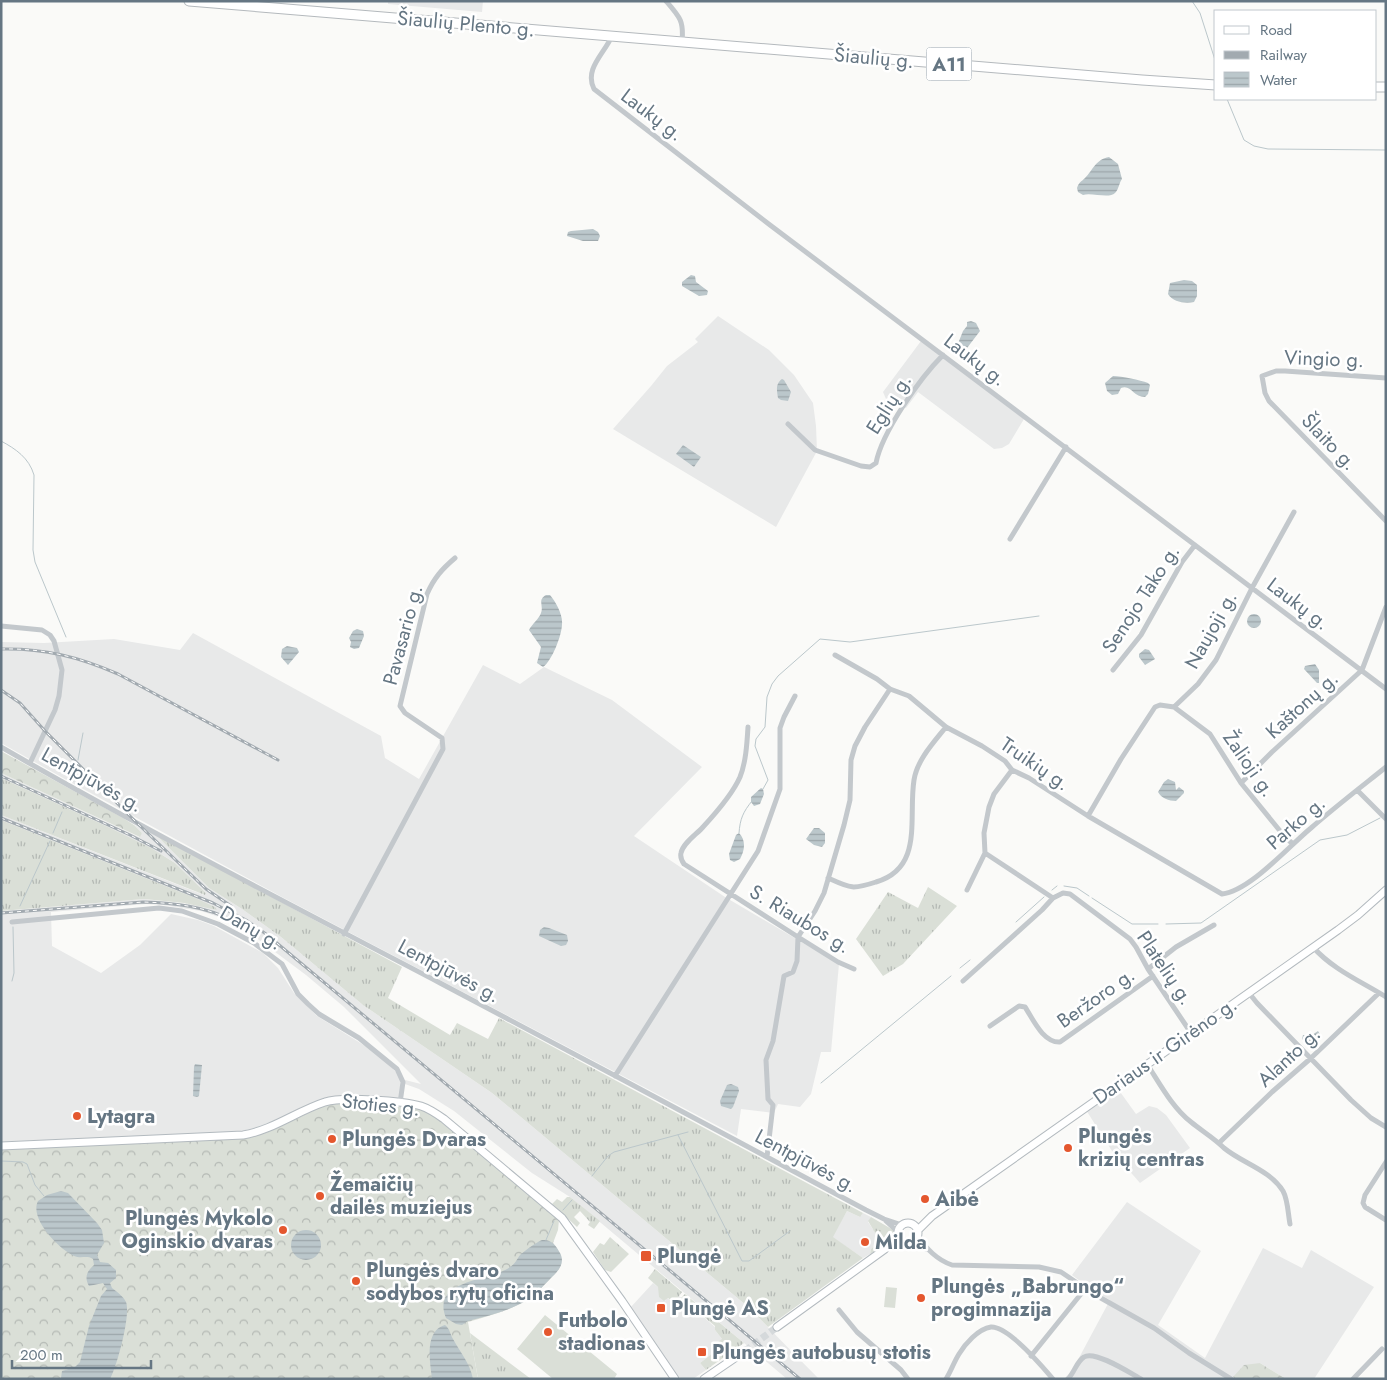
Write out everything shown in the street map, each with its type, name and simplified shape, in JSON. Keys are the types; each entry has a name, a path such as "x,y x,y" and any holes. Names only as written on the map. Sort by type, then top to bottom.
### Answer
{"highway":[{"name":"Šiaulių Plento g.","path":"189,1 682,42"},
{"name":"Šiaulių g.","path":"682,42 1214,85"}],"main road":[{"name":"Dariaus ir Girėno g.","path":"777,1327 885,1249 902,1242 908,1243 931,1217 1358,915 1386,890"},
{"name":"Stoties g.","path":"1,1146 244,1135 267,1129 314,1106 332,1100 344,1099 421,1106 437,1114 562,1218 622,1301 674,1379"},
{"name":"Dariaus ir Girėno g.","path":"885,1249 898,1233 902,1224 908,1223 915,1233"},
{"path":"898,1233 902,1242"},
{"path":"704,1379 745,1351"}],"street":[{"path":"666,1 680,18 683,28 682,42"},
{"name":"Laukų g.","path":"612,36 608,46 593,66 591,82 594,89 1386,689"},
{"name":"Eglių g.","path":"788,424 815,450 861,466 870,467 876,464 878,451 884,438 914,391 930,367 943,355"},
{"name":"Vingio g.","path":"1262,376 1276,371 1285,371 1386,378"},
{"name":"Šlaito g.","path":"1262,376 1268,401 1386,521"},
{"path":"1010,539 1066,447"},
{"name":"Naujoji g.","path":"1174,707 1198,684 1216,660 1252,588 1294,512"},
{"name":"Senojo Tako g.","path":"1113,670 1140,635 1182,562 1195,545"},
{"name":"Pavasario g.","path":"344,934 444,749 442,738 404,713 400,706 427,594 433,580 455,558"},
{"path":"1362,670 1386,606"},
{"path":"1,626 42,630 50,635 54,641 62,670 60,696 30,764"},
{"name":"Truikių g.","path":"835,655 877,679 890,689 909,696 946,727 982,746 1005,762 1012,770 1029,778 1088,816 1222,894"},
{"name":"Kaštonų g.","path":"1241,783 1362,670"},
{"path":"766,1157 773,1105 768,1099 766,1060 773,1041 784,976 793,972 797,962 798,937 816,911 828,878 850,800 851,760 855,746 890,689"},
{"path":"614,1076 758,851 780,789 780,728 795,696"},
{"path":"1088,816 1121,759 1155,707 1160,705 1174,707"},
{"name":"Žalioji g.","path":"1174,707 1210,734 1241,783 1293,844"},
{"name":"S. Riaubos g.","path":"748,727 745,756 740,778 703,827 684,847 680,854 681,859 684,864 731,895 838,962 854,969"},
{"path":"828,878 851,888 858,888 887,879 895,874 910,849 914,779 918,766 946,727"},
{"name":"Lentpjūvės g.","path":"1,746 30,764 344,934 884,1219 902,1224"},
{"name":"Parko g.","path":"1222,894 1231,893 1248,882 1386,767"},
{"path":"966,890 985,852 984,833 988,808 994,794 1012,770"},
{"path":"1358,791 1386,819"},
{"path":"963,981 1053,898 1005,868 985,852"},
{"name":"Platelių g.","path":"1053,898 1063,893 1070,894 1122,932 1136,947 1148,969 1191,1033"},
{"name":"Danų g.","path":"12,922 159,908 182,911 218,924 254,943 282,964 298,994 308,1004 319,1014 359,1038 397,1069 403,1082 400,1104"},
{"name":"Beržoro g.","path":"1148,969 1176,947 1214,925"},
{"path":"1313,947 1329,961 1386,997"},
{"name":"Beržoro g.","path":"990,1026 1019,1006 1025,1007 1048,1039 1053,1043 1060,1042 1153,976"},
{"path":"1249,993 1257,1004 1351,1100 1371,1118 1386,1128"},
{"name":"Alanto g.","path":"1220,1142 1379,993"},
{"path":"1147,1064 1170,1099 1190,1122 1220,1142 1224,1148 1253,1165 1279,1185 1287,1203 1290,1224"},
{"path":"1386,1162 1365,1195 1363,1203 1365,1207 1386,1220"},
{"name":"Lentpjūvės g.","path":"884,1219 898,1233"},
{"path":"915,1233 929,1251 944,1262 956,1266 1038,1267 1053,1269 1067,1275 1085,1288 1154,1328 1189,1353 1231,1379"},
{"path":"1031,1356 1085,1288"},
{"path":"839,1310 857,1332 896,1365 908,1379"},
{"path":"946,1379 959,1354 967,1344 975,1336 991,1327 999,1328 1006,1332 1053,1379"},
{"path":"1354,1379 1382,1349"},
{"path":"1068,1379 1082,1359 1093,1354 1141,1379"}],"shaded area":[{"path":"388,1 483,1 482,12 388,4"},
{"path":"718,316 769,350 794,375 813,403 817,451 776,527 613,429 667,366 698,342 695,339"},
{"path":"921,341 1024,419 1009,444 1002,448 994,449 918,392 906,408 893,405 886,399 883,392"},
{"path":"193,633 381,736 385,758 419,779 483,665 520,684 544,667 612,700 702,767 634,836 725,897 839,964 831,1052 821,1052 811,1094 800,1107 778,1104 774,1113 741,1109 737,1136 282,897 1,743 1,642 44,643 114,639 180,650"},
{"path":"1,773 139,837 142,833 134,825 156,835 209,888 281,937 363,1005 492,1093 747,1306 819,1379 787,1379 570,1197 532,1173 454,1111 419,1089 405,1084 405,1080 421,1084 344,1007 306,975 247,931 225,919 201,911 146,904 51,912 52,946 101,973 140,945 171,914 214,926 263,953 278,968 294,993 317,1016 370,1049 385,1061 400,1078 399,1100 337,1096 259,1127 236,1132 1,1142 1,911 144,899 214,907 162,884 1,820 1,815 204,895 206,893 175,863 164,856 104,825 1,778"},
{"path":"1118,1089 1136,1114 1149,1106 1157,1108 1166,1115 1190,1148 1140,1183 1112,1151 1086,1110"},
{"path":"1127,1202 1201,1251 1158,1325 1205,1358 1263,1248 1302,1268 1311,1250 1374,1287 1314,1379 1286,1379 1260,1363 1234,1377 1236,1379 1064,1379 1073,1369 1110,1300 1092,1290 1072,1275"},
{"path":"847,1211 860,1217 863,1213 871,1217 868,1222 881,1241 871,1249 870,1254 863,1258 832,1237"},
{"path":"653,1283 658,1287 665,1301 667,1298 674,1303 679,1296 715,1327 715,1330 722,1339 722,1347 700,1363 706,1370 693,1379 682,1379 678,1376 630,1308"}],"green space":[{"path":"1,751 123,818 142,833 140,837 1,773"},
{"path":"1,778 151,848 175,863 206,893 205,895 1,815"},
{"path":"1,820 193,897 215,907 217,910 184,903 144,899 1,911"},
{"path":"156,835 402,967 388,998 450,1035 457,1023 488,1039 499,1018 863,1213 860,1217 847,1211 833,1237 863,1258 768,1327 747,1306 492,1093 363,1005 281,937 209,888"},
{"path":"928,887 957,906 903,964 883,976 856,939 888,892 918,908"},
{"path":"344,1102 422,1109 434,1116 559,1220 558,1230 553,1243 560,1254 561,1262 555,1274 533,1296 520,1304 468,1322 478,1379 1,1379 1,1149 247,1138 272,1130 319,1108"},
{"path":"567,1197 570,1197 600,1221 594,1229 588,1225 590,1222 580,1211 574,1217 580,1223 577,1227 552,1204 557,1199 562,1202"},
{"path":"871,1217 895,1231 889,1242 870,1254 871,1249 880,1241 868,1221"},
{"path":"610,1237 629,1254 611,1272 605,1270 593,1252 600,1243 604,1245"},
{"path":"655,1269 682,1292 674,1303 668,1298 664,1301 659,1297 658,1287 648,1278"},
{"path":"886,1287 897,1288 895,1308 884,1307"},
{"path":"685,1294 744,1343 706,1370 700,1363 721,1347 718,1342 722,1339 715,1330 715,1326 681,1298"},
{"name":"Futbolo stadionas","path":"545,1315 617,1374 614,1379 553,1379 517,1349"},
{"path":"470,1333 531,1379 478,1379"},
{"path":"1260,1363 1286,1379 1236,1379 1233,1377 1244,1365"}],"water":[{"path":"1109,157 1118,164 1122,179 1115,193 1112,195 1083,195 1078,192 1079,184 1095,165"},
{"path":"593,229 600,236 598,241 583,241 567,236 568,232 571,231"},
{"path":"691,275 695,276 696,282 708,291 707,295 699,296 682,286 682,282"},
{"path":"1184,280 1192,281 1197,285 1197,296 1194,302 1180,302 1168,294 1170,283"},
{"path":"967,322 976,323 980,331 964,352 960,351 957,346 967,326"},
{"path":"1113,376 1131,378 1148,383 1150,385 1148,394 1145,397 1141,396 1124,387 1121,388 1118,394 1112,395 1107,391 1105,383"},
{"path":"782,379 791,392 788,401 778,398 777,385"},
{"path":"683,445 701,457 694,467 676,454"},
{"path":"546,595 550,595 557,605 562,624 556,647 550,659 543,667 537,663 541,647 529,630 540,615 542,610 541,601"},
{"path":"1251,614 1257,614 1261,621 1257,628 1251,628 1247,624 1247,618"},
{"path":"357,629 363,631 364,636 359,648 354,649 350,647 351,642 349,638 353,631"},
{"path":"287,646 297,648 299,652 288,665 281,657 282,649"},
{"path":"1145,649 1149,650 1155,659 1145,665 1139,654"},
{"path":"1315,664 1319,670 1319,683 1304,669 1305,666"},
{"path":"1168,779 1175,782 1176,790 1179,787 1184,791 1176,801 1166,799 1158,792"},
{"path":"761,788 764,794 760,804 754,806 751,802 751,797"},
{"path":"814,828 819,828 825,833 825,843 822,847 814,845 806,839"},
{"path":"739,833 744,842 744,849 740,859 734,862 730,860 729,854 736,835"},
{"path":"544,927 567,935 568,941 566,945 561,946 539,936 540,930"},
{"path":"1318,1031 1321,1036 1313,1045 1308,1045 1302,1039 1303,1035 1309,1037"},
{"path":"195,1064 202,1065 199,1096 197,1097 193,1096"},
{"path":"731,1084 738,1087 739,1091 731,1109 721,1106 720,1101 727,1085"},
{"path":"61,1191 68,1193 102,1230 104,1243 97,1255 100,1262 108,1263 116,1270 116,1278 110,1283 112,1288 126,1302 127,1318 125,1329 110,1379 61,1378 62,1371 75,1367 80,1362 89,1326 101,1296 107,1289 103,1283 89,1286 87,1283 88,1272 94,1265 93,1259 77,1257 68,1252 47,1233 41,1224 36,1208 38,1201 47,1195"},
{"path":"306,1230 317,1234 321,1245 317,1256 306,1260 295,1256 291,1245 295,1234"},
{"path":"542,1240 548,1240 555,1245 562,1257 562,1261 558,1271 533,1296 513,1307 468,1321 462,1325 446,1318 443,1305 447,1296 454,1288 501,1272 515,1263 520,1255"},
{"path":"445,1325 467,1363 473,1379 432,1379 431,1340 438,1328"}],"waterway":[{"path":"1192,1 1200,13 1214,57"},
{"path":"1227,100 1244,140 1254,146 1268,149 1386,150"},
{"path":"1,441 21,455 29,464 34,475 33,550 35,562 66,637"},
{"path":"763,789 768,780 755,746 756,739 765,727 767,697 772,684 778,676 820,639 850,642 1039,616"},
{"path":"78,760 83,733"},
{"path":"74,781 77,769"},
{"path":"739,833 742,816 752,801"},
{"path":"53,833 62,812"},
{"path":"1166,924 1201,923 1320,840 1347,835 1380,818"},
{"path":"20,906 50,841"},
{"path":"1052,890 1057,886"},
{"path":"1064,886 1077,888 1089,896"},
{"path":"1016,922 1044,897"},
{"path":"1092,898 1132,924 1158,924"},
{"path":"12,981 14,973 13,927"},
{"path":"960,968 970,960"},
{"path":"821,1083 951,976"},
{"path":"592,1176 608,1156 614,1152 688,1132"},
{"path":"678,1135 742,1261 749,1261 790,1231"},
{"path":"1,1161 23,1162 27,1164 35,1185 44,1196"},
{"path":"563,1210 572,1200"},
{"path":"546,1240 554,1221"}],"tunnel":[{"path":"745,1351 777,1327"}],"railway":[{"path":"1,649 47,652 75,658 104,668 278,760"},
{"path":"1,690 20,703 45,731 206,889 231,906"},
{"path":"1,776 161,851"},
{"path":"1,818 213,903 246,920 266,934 800,1379"},
{"path":"1,913 143,902 178,904 212,912 233,921"}],"place":[{"name":"Lytagra","path":"77,1116"},
{"name":"Plungės Dvaras","path":"332,1139"},
{"name":"Plungės krizių centras","path":"1068,1148"},
{"name":"Žemaičių dailės muziejus","path":"320,1196"},
{"name":"Aibė","path":"925,1199"},
{"name":"Plungės Mykolo Oginskio dvaras","path":"283,1230"},
{"name":"Milda","path":"865,1242"},
{"name":"Plungė","path":"646,1256"},
{"name":"Plungės dvaro sodybos rytų oficina","path":"356,1281"},
{"name":"Plungės „Babrungo“ progimnazija","path":"921,1298"},
{"name":"Plungė AS","path":"661,1308"},
{"name":"Futbolo stadionas","path":"548,1332"},
{"name":"Plungės autobusų stotis","path":"702,1352"}]}
